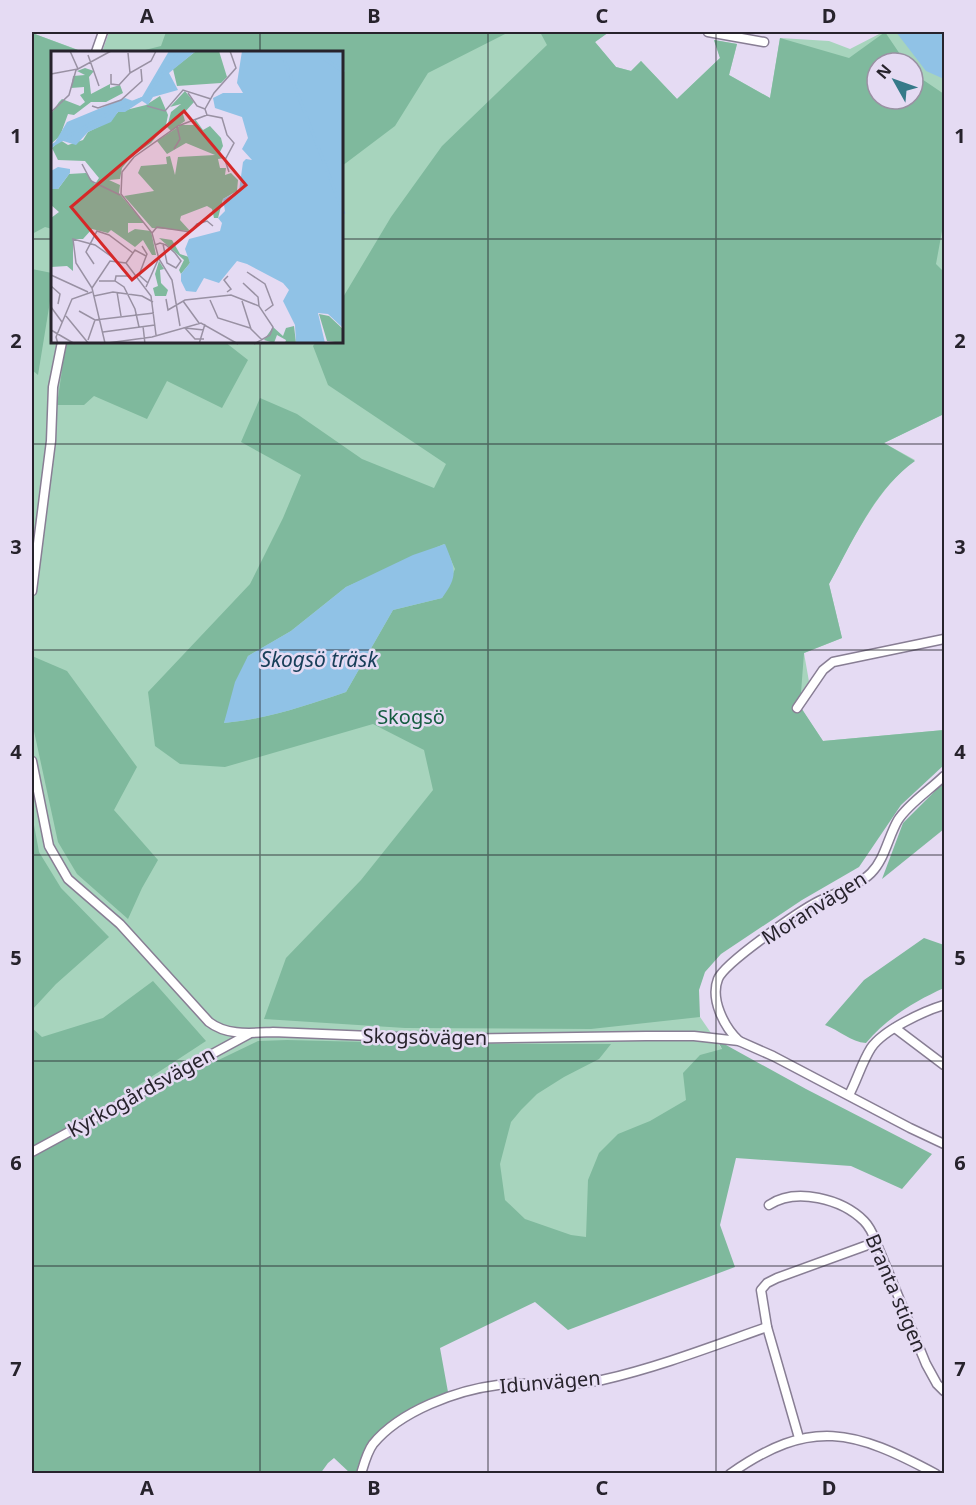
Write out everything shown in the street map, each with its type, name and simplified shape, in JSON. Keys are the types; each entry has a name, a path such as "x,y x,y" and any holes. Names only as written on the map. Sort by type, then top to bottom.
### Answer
{"street":[{"path":"96,51 103,32"},
{"path":"708,32 764,42"},
{"path":"32,591 51,441 53,387 62,344"},
{"path":"797,708 823,670 833,662 945,639"},
{"name":"Skogsövägen","path":"32,761 49,846 68,879 120,924 208,1022 225,1032 445,1039 694,1036 739,1041 774,1056 944,1143"},
{"name":"Moranvägen","path":"739,1041 729,1032 719,1009 716,988 717,979 723,971 749,949 816,903 864,879 879,862 899,819 945,776"},
{"path":"849,1095 872,1047 896,1028 925,1011 945,1005"},
{"path":"896,1028 945,1065"},
{"name":"Kyrkogårdsvägen","path":"32,1152 250,1033"},
{"name":"Branta stigen","path":"769,1205 778,1199 791,1196 817,1198 840,1206 863,1220 870,1228 926,1364 945,1391"},
{"path":"799,1438 767,1327 761,1290 767,1283 876,1242"},
{"name":"Idunvägen","path":"361,1473 372,1446 384,1432 425,1406 466,1392 497,1385 575,1384 603,1380 678,1359 767,1327"},
{"path":"730,1473 767,1450 799,1438 840,1436 893,1451 936,1473"}],"green space":[{"name":"Skogsö","path":"109,32 609,32 595,42 616,67 631,71 641,61 677,99 720,58 714,40 737,44 729,75 770,98 780,38 829,41 850,49 883,32 944,32 944,414 884,443 915,460 888,486 877,501 829,584 842,638 804,653 811,693 800,707 823,741 944,730 944,739 707,954 695,987 700,1017 722,1049 673,1183 690,1277 513,1276 32,1473 32,33 81,51 51,51 51,344 344,344 344,51 102,51"},
{"path":"166,32 509,32 428,73 395,126 344,164 344,51 141,51 161,46"},
{"path":"540,32 609,32 595,42 616,67 631,71 641,61 677,99 720,58 714,40 737,44 729,75 770,98 780,38 849,58 885,32 898,51 865,51 865,111 925,111 925,81 944,94 944,220 936,264 944,272 944,414 884,443 915,461 888,486 876,501 829,584 842,638 804,653 800,706 823,741 944,730 944,765 901,805 859,867 802,900 721,954 705,972 699,990 700,1017 591,1029 405,1028 264,1019 286,958 361,880 433,790 424,750 373,724 225,767 180,764 155,746 148,692 250,584 283,518 301,475 241,442 260,398 297,414 362,459 434,488 446,464 328,385 313,346 314,344 344,344 344,296 391,217 442,146 547,45","holes":["444,544 455,569 442,598 393,610 346,692 271,715 224,723 248,656 291,631 346,587"]},
{"path":"32,33 80,51 51,51 51,229 45,227 32,234"},
{"path":"32,269 51,273 51,295 38,375 32,370"},
{"path":"66,344 228,344 248,360 222,408 167,381 147,419 94,396 84,405 57,405"},
{"path":"32,656 67,671 137,767 114,810 158,860 128,919 77,874 58,842 32,722"},
{"path":"944,782 944,829 882,879 903,823"},
{"path":"32,814 39,852 61,888 109,937 56,984 32,1010"},
{"path":"924,938 944,945 944,988 902,1011 866,1043 825,1025 864,980"},
{"path":"153,981 206,1041 122,1096 32,1147 32,1028 42,1037 103,1018"},
{"path":"717,1040 932,1154 902,1189 851,1166 736,1158 720,1225 735,1267 568,1330 535,1302 440,1348 448,1392 417,1405 391,1421 371,1442 362,1456 356,1473 350,1473 334,1458 320,1474 32,1474 32,1156 129,1103 258,1041 445,1044 611,1044 599,1059 537,1094 521,1110 511,1122 500,1164 505,1200 525,1219 571,1235 586,1237 588,1180 599,1153 618,1134 650,1121 686,1100 683,1073 700,1055 722,1049"}],"water":[{"path":"896,32 944,32 944,79 925,70 925,51 911,51"},
{"name":"Skogsö träsk","path":"445,544 454,572 451,583 442,598 393,610 346,692 271,715 224,723 235,682 248,656 291,631 346,587 413,555"}]}
